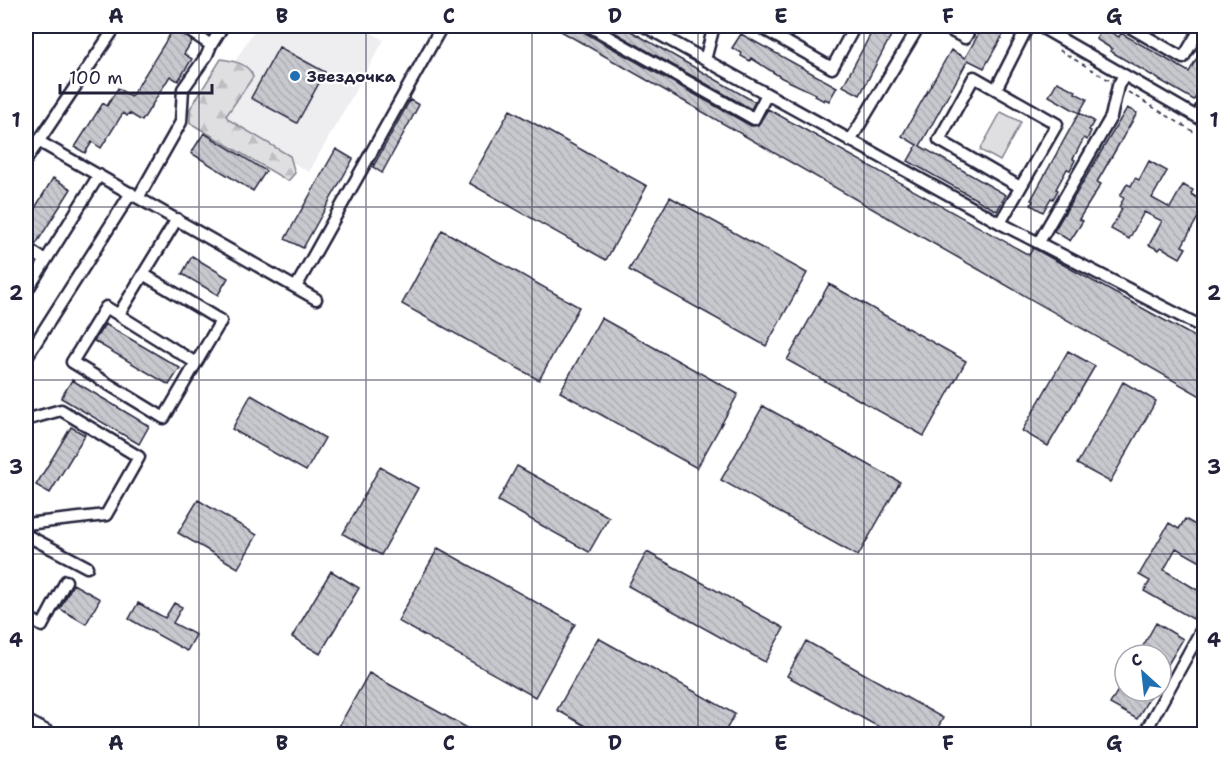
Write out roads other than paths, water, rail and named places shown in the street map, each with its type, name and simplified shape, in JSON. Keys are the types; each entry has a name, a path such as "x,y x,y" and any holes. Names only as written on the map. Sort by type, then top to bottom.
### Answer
{"street":[{"path":"26,160 116,26"},
{"path":"182,26 211,45"},
{"path":"26,358 135,196 181,122 183,89 207,55 223,26"},
{"path":"296,287 442,26"},
{"path":"589,26 754,119 767,94"},
{"path":"644,26 1000,223 1204,328"},
{"path":"705,60 714,26"},
{"path":"761,26 832,68 855,26"},
{"path":"850,141 919,26"},
{"path":"942,26 965,38 972,26"},
{"path":"996,89 1028,26"},
{"path":"1043,26 1201,119 1204,103"},
{"path":"1128,26 1183,58 1202,26"},
{"path":"1039,242 1111,117 1118,86 1124,75"},
{"path":"1000,223 1057,124 974,77 939,140 1020,187"},
{"path":"38,141 316,299"},
{"path":"26,292 99,175"},
{"path":"118,314 177,219"},
{"path":"26,248 45,260"},
{"path":"143,274 221,321 164,418 72,362 106,307 196,363"},
{"path":"26,416 29,419 61,410 139,458 106,515 26,524"},
{"path":"26,535 87,567"},
{"path":"26,616 42,626 66,581"},
{"path":"1144,735 1204,625"},
{"path":"26,720 52,735"}],"place":[{"name":"Звездочка","path":"295,76"}]}
